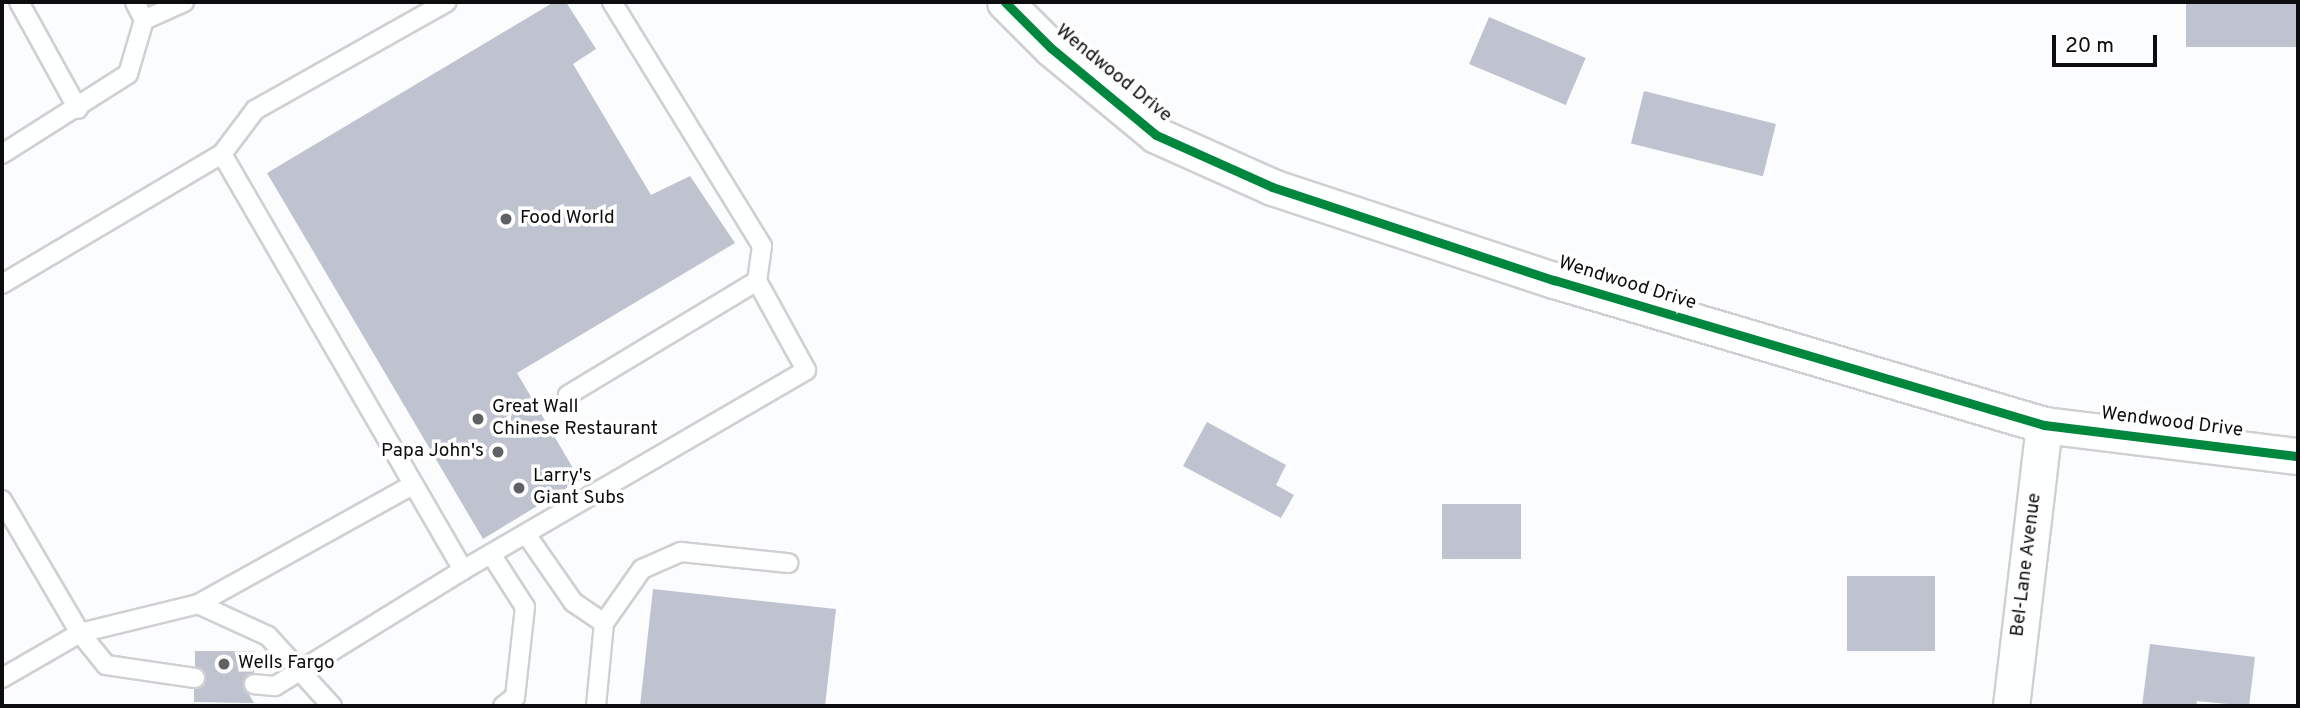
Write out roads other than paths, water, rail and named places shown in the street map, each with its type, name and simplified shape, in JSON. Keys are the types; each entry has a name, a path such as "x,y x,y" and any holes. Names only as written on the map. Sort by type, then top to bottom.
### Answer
{"street":[{"name":"Wendwood Drive","path":"1005,2 1051,48 1156,135 1272,187 1555,280 2044,425 2298,456"},
{"name":"Bel-Lane Avenue","path":"2011,706 2044,425"}],"lane":[{"path":"19,2 78,109"},
{"path":"2,154 78,109 128,74 144,20 135,2"},
{"path":"144,20 184,2"},
{"path":"2,284 222,154 255,110 447,2"},
{"path":"254,684 275,687 463,570 806,370 757,281 762,246 612,2"},
{"path":"222,154 463,570"},
{"path":"568,395 757,281"},
{"path":"2,678 80,633 198,604 413,485"},
{"path":"2,500 80,633 106,664 195,678"},
{"path":"526,534 573,602 604,624"},
{"path":"596,706 604,624 642,569 681,552 788,563"},
{"path":"491,554 525,607 515,697 503,706"},
{"path":"198,604 268,636 332,706"}],"place":[{"name":"Food World","path":"506,219"},
{"name":"Great Wall Chinese Restaurant","path":"478,419"},
{"name":"Papa John's","path":"498,452"},
{"name":"Larry's Giant Subs","path":"519,488"},
{"name":"Wells Fargo","path":"224,664"}]}
